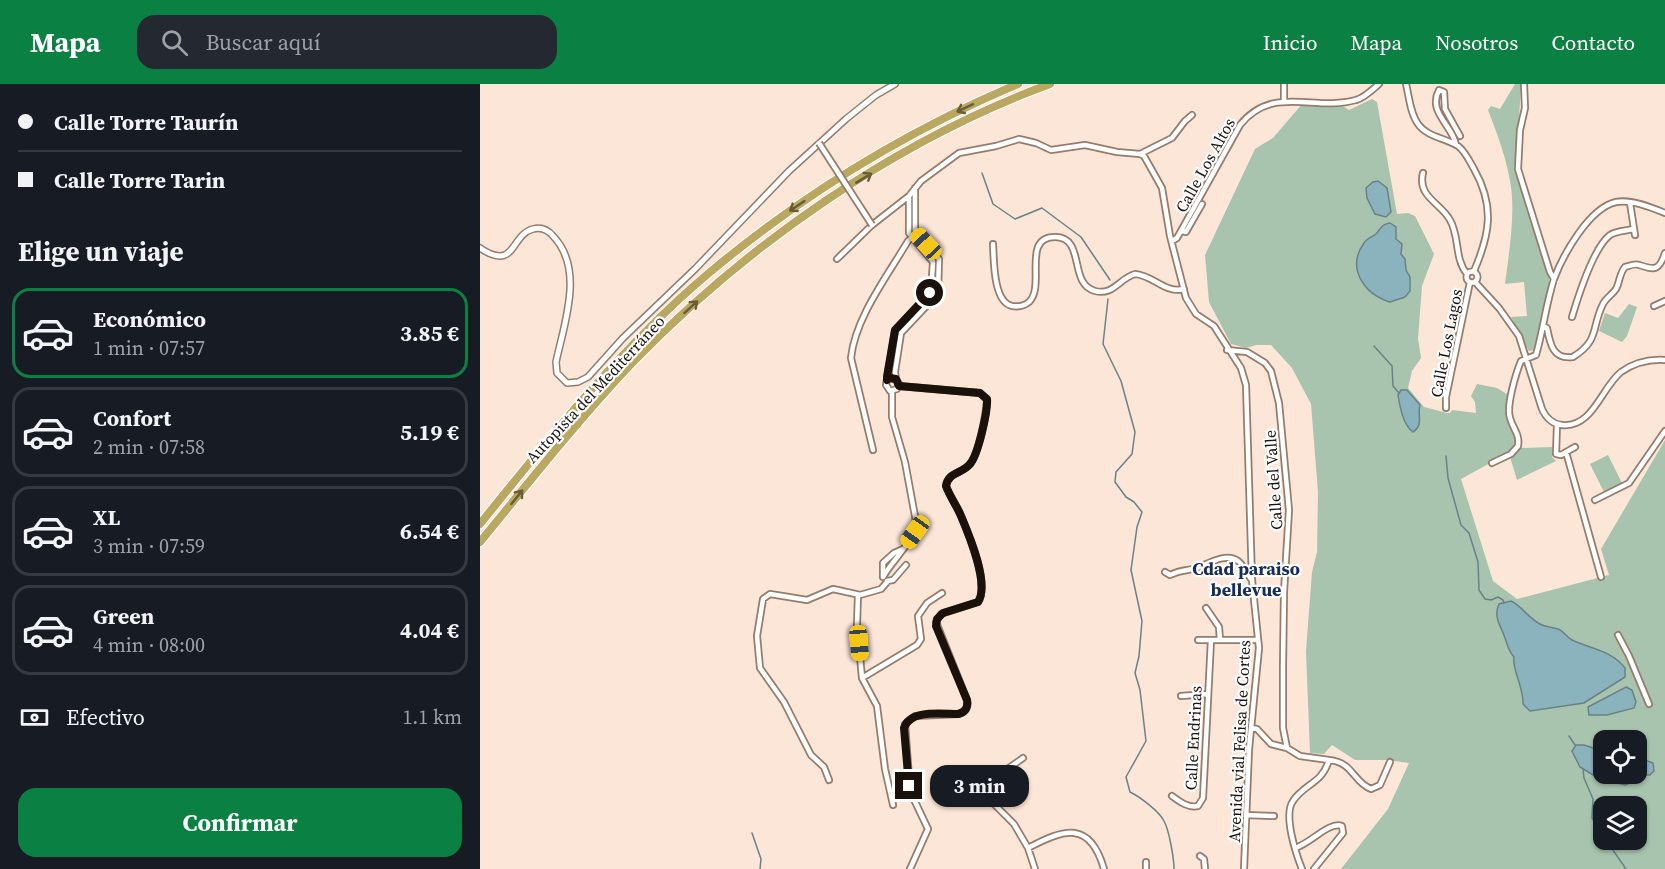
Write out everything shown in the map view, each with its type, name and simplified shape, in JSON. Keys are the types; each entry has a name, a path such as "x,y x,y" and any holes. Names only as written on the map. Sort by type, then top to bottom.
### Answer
{"highway":[{"name":"Autopista del Mediterráneo","path":"480,524 556,430 618,362 709,273 782,216 888,148 936,121 1018,84"},
{"name":"Autopista del Mediterráneo","path":"480,542 551,455 633,363 686,311 741,263 801,219 897,157 936,135 1050,84"}],"street":[{"path":"480,248 495,255 508,253 524,234 535,228 547,230 556,239 565,257 571,283 556,362 556,373 567,383 578,382 588,377 630,331 695,269 789,171 866,102 895,84"},
{"path":"1284,84 1284,100 1347,102 1359,99 1379,84"},
{"name":"Calle Los Lagos","path":"1406,84 1418,123 1427,132 1461,148 1479,178 1488,210 1486,243 1474,272"},
{"path":"1524,84 1525,108 1520,130 1518,169 1554,279"},
{"path":"1456,145 1438,111 1436,99 1440,87 1444,94 1445,109 1460,136"},
{"name":"Calle Los Altos","path":"1172,241 1178,238 1246,117 1263,105 1284,100"},
{"path":"837,259 872,225 909,196 921,181 959,153 996,146 1016,139 1036,143 1051,150 1085,145 1140,154 1172,138 1192,115"},
{"path":"819,143 872,225"},
{"name":"Avenida vial Felisa de Cortes","path":"1140,154 1144,156 1161,188 1184,289 1191,306 1200,318 1214,326 1227,350 1241,368 1246,385 1252,580 1258,640 1244,869"},
{"path":"1423,173 1424,191 1450,220 1458,257 1467,274 1467,279 1473,282 1513,326 1527,358 1545,417 1566,426 1582,421 1613,380 1627,368 1640,362 1665,360"},
{"path":"899,386 895,372 901,333 938,292 939,259 916,233 915,188"},
{"path":"892,391 886,388 895,330 931,291 933,262 910,237 909,196"},
{"path":"1492,464 1511,454 1518,446 1518,436 1509,416 1520,363 1523,359 1536,355 1554,279 1568,250 1584,226 1606,206 1622,201 1650,206 1665,213"},
{"path":"1572,317 1584,280 1605,240 1617,232 1634,232 1630,203"},
{"name":"Calle Los Altos","path":"1182,231 1186,232 1202,204"},
{"path":"873,450 851,352 861,322 910,237 916,233"},
{"path":"993,244 999,294 1007,304 1014,306 1026,304 1033,297 1037,248 1041,242 1055,237 1062,238 1070,244 1074,250 1082,281 1088,288 1095,291 1110,290 1130,275 1135,274 1145,275 1170,289 1184,289"},
{"path":"1543,326 1547,328 1551,347 1555,353 1560,357 1573,357 1589,346 1602,306 1617,288 1624,267 1637,264 1648,269 1656,267 1662,262 1665,253"},
{"path":"1467,274 1474,272 1478,278 1473,282"},
{"name":"Calle Los Lagos","path":"1446,408 1446,397 1473,282"},
{"path":"1654,306 1665,301"},
{"name":"Calle del Valle","path":"1227,350 1247,352 1265,363 1271,371 1279,403 1289,510 1284,592 1283,665 1283,728 1287,748"},
{"path":"887,380 896,379"},
{"path":"892,391 899,386"},
{"path":"899,386 980,393 987,400 984,425 971,462 950,477 946,486 961,515 981,575 982,596 978,602 940,614 936,622 967,700 967,706 964,712 958,714 915,716 905,724 910,791 928,829 910,869"},
{"path":"830,780 824,767 811,755 784,702 760,668 757,636 760,616 763,599 770,594 807,600 833,589 858,596 881,589 889,566 916,531 917,521 905,462 892,417 892,391"},
{"path":"1557,424 1555,452 1559,455 1575,447"},
{"path":"1595,500 1629,483 1665,431"},
{"path":"1566,452 1601,577"},
{"path":"1165,572 1170,575 1185,568 1195,569 1213,561 1228,559 1239,562 1252,580"},
{"path":"886,579 893,580 906,565"},
{"path":"862,678 917,645 921,639 917,621 921,609 942,592"},
{"path":"858,596 857,624 862,678 877,706 885,769 893,805"},
{"path":"1206,608 1219,627 1220,640"},
{"path":"1618,635 1649,704"},
{"path":"1198,640 1258,640"},
{"name":"Calle Endrinas","path":"1172,796 1192,807 1198,806 1202,801 1211,640"},
{"path":"1181,696 1207,694"},
{"path":"1251,728 1257,729 1271,744 1287,748 1303,757 1338,761 1347,766 1365,786 1371,789 1380,785 1390,762"},
{"path":"1023,758 989,782 986,790 993,803 1014,824 1028,848 1035,869"},
{"path":"1302,869 1295,848 1291,820 1292,803 1323,775 1329,760"},
{"path":"1246,815 1274,816"},
{"path":"1295,848 1311,841 1331,826 1337,824 1342,826 1343,833 1314,869"},
{"path":"1028,848 1056,834 1064,832 1078,834 1086,838 1097,850 1104,869"},
{"path":"1200,856 1204,859 1205,869"},
{"path":"1146,862 1146,869"}],"green space":[{"path":"1515,84 1520,84 1521,87 1517,175 1549,273 1549,292 1535,350 1529,351 1511,317 1527,316 1524,282 1505,284 1511,232 1512,193 1504,154 1488,110 1491,106 1500,109"},
{"path":"1372,99 1377,102 1397,214 1408,213 1415,216 1434,254 1422,286 1418,338 1421,358 1412,371 1408,388 1424,407 1447,413 1452,410 1476,413 1475,402 1471,396 1477,384 1497,388 1510,396 1507,416 1516,435 1517,444 1512,451 1461,479 1493,581 1517,599 1609,575 1601,549 1665,440 1665,869 1341,869 1388,809 1409,763 1388,760 1355,760 1332,745 1324,754 1310,753 1306,651 1312,572 1317,552 1318,492 1311,404 1292,368 1271,345 1246,348 1231,344 1209,302 1205,255 1255,149 1273,138 1302,104 1341,105 1349,110"},
{"path":"1629,304 1637,307 1627,336 1622,342 1599,331 1605,313 1618,318"},
{"path":"1552,447 1552,457 1556,461 1517,480 1510,457 1521,448"},
{"path":"1608,455 1622,483 1604,492 1590,464"}],"water":[{"path":"1378,181 1387,188 1391,212 1386,217 1375,214 1367,198 1366,188"},
{"path":"1390,223 1396,227 1396,239 1402,244 1401,254 1405,259 1406,270 1410,277 1410,291 1405,297 1390,302 1372,293 1360,279 1357,262 1365,241 1376,234 1383,225"},
{"path":"1401,390 1407,390 1420,405 1419,423 1413,432 1404,420 1401,410 1398,395"},
{"path":"1511,601 1540,624 1560,630 1572,640 1613,657 1625,668 1625,677 1584,703 1530,711 1523,704 1514,657 1508,648 1497,617 1499,604"},
{"path":"1626,687 1632,690 1636,702 1634,708 1607,715 1589,715 1588,707"},
{"path":"1576,745 1593,748 1593,775 1580,767 1572,751"},
{"path":"1647,761 1653,763 1654,771 1647,775"}],"waterway":[{"path":"982,173 993,204 1015,219 1042,208 1081,237 1110,280"},
{"path":"1108,299 1103,344 1121,381 1135,432 1132,454 1116,472 1115,482 1126,497 1134,502 1142,512 1137,527 1131,570 1142,621 1135,673 1140,690 1146,741 1126,777 1130,792 1149,805 1164,821 1171,844 1174,869"},
{"path":"1374,346 1392,366 1393,386 1399,393"},
{"path":"1446,456 1448,478 1461,525 1469,533 1478,562 1479,590 1485,599 1491,600 1498,597 1504,603"},
{"path":"1569,736 1575,745"},
{"path":"1583,769 1584,778 1593,799"},
{"path":"1593,799 1593,820"},
{"path":"752,833 761,859 760,869"},
{"path":"1613,850 1626,869"}],"district":[{"name":"Cdad paraiso bellevue","path":"1246,579"}],"route":[{"path":"909,786 904,728 907,720 915,716 962,713 968,703 936,626 938,616 978,602 982,596 983,581 961,515 947,490 946,483 950,477 971,462 984,425 987,399 980,393 903,387 899,386 896,379 887,380 895,330 930,293"}]}
